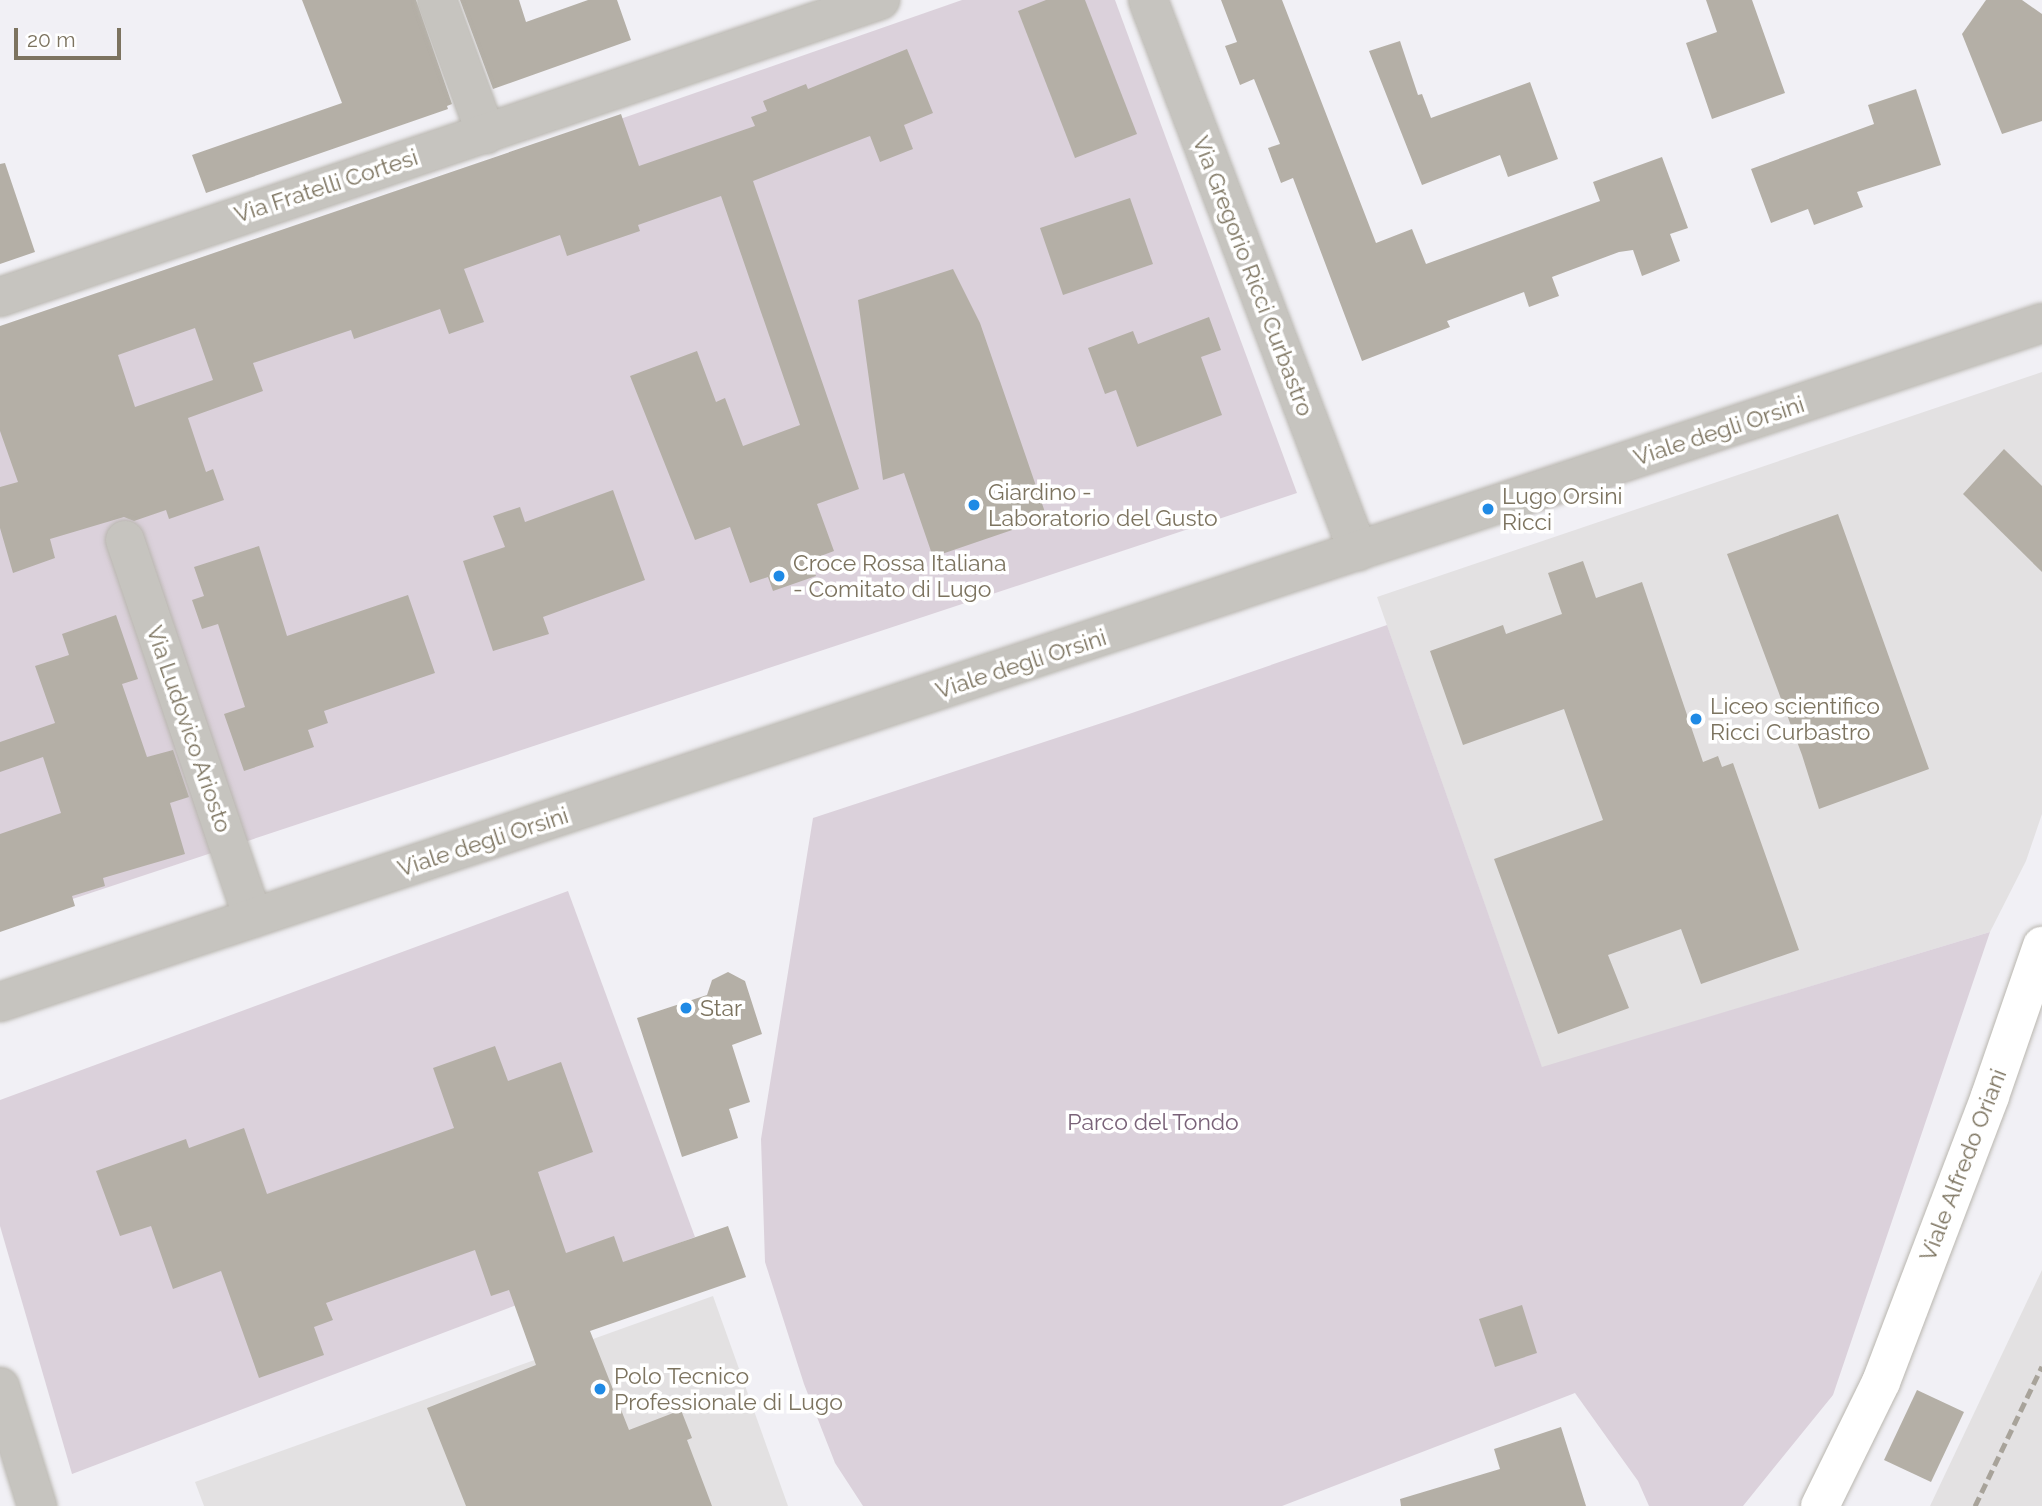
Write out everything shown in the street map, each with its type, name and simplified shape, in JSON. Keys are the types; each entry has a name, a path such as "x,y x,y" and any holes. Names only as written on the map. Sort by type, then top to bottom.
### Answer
{"main road":[{"name":"Viale Alfredo Oriani","path":"1820,1506 1881,1382 1990,1096 2042,947"},
{"name":"Viale Alfredo Oriani","path":"1791,1506 1881,1382"}],"street":[{"path":"438,0 486,134"},
{"name":"Via Fratelli Cortesi","path":"0,297 200,227 486,134 880,0"},
{"name":"Via Gregorio Ricci Curbastro","path":"1148,0 1358,551"},
{"name":"Viale degli Orsini","path":"0,1002 2042,323"},
{"name":"Via Ludovico Ariosto","path":"125,540 253,918"},
{"path":"0,1387 37,1506"}],"shaded area":[{"name":"Liceo scientifico Ricci Curbastro","path":"2042,372 2042,814 2026,861 1990,932 1542,1068 1377,597"},
{"path":"2042,1270 2042,1506 1930,1506"},
{"name":"Polo Tecnico Professionale di Lugo","path":"713,1296 788,1506 204,1506 195,1482"}],"green space":[{"path":"962,0 1115,0 1297,493 0,923 0,335"},
{"name":"Parco del Tondo","path":"1387,625 1542,1067 1990,932 1833,1395 1743,1506 1649,1506 1638,1481 1575,1393 1282,1506 863,1506 835,1463 804,1384 765,1262 761,1139 813,818 1129,714"},
{"path":"568,891 695,1237 72,1474 0,1226 0,1100"}],"building":[{"path":"302,0 416,0 452,104 447,106 448,109 206,193 192,155 342,103"},
{"path":"460,0 519,0 526,22 588,0 617,0 631,40 493,89"},
{"path":"1046,0 1085,0 1137,134 1075,158 1018,11"},
{"path":"1221,0 1282,0 1376,243 1412,229 1426,264 1600,201 1593,182 1662,157 1688,228 1670,234 1680,261 1642,276 1633,250 1619,252 1552,277 1559,296 1529,307 1524,292 1447,321 1450,327 1362,361 1293,178 1281,183 1268,148 1280,144 1254,79 1240,85 1225,46 1237,42"},
{"path":"1706,0 1752,0 1785,93 1712,119 1686,43 1717,32"},
{"path":"1986,0 2022,0 2042,14 2042,121 2002,134 1962,34"},
{"path":"1400,41 1418,95 1422,94 1431,118 1530,82 1558,159 1508,177 1500,155 1422,185 1369,51"},
{"path":"907,49 933,113 904,125 913,149 880,162 870,136 753,181 859,489 817,504 834,551 810,560 816,576 773,591 768,577 750,583 730,527 695,540 630,376 697,351 716,402 725,398 743,446 800,425 721,196 638,225 640,231 567,256 560,235 464,269 484,322 449,334 440,309 354,339 351,330 253,363 263,391 188,418 206,472 213,469 224,500 169,519 166,510 134,521 124,517 50,539 55,558 13,573 0,528 0,487 18,482 0,431 0,326 621,114 639,166 755,126 751,117 767,111 763,101 806,84 808,89","holes":["195,328 213,380 135,407 118,355"]},
{"path":"1916,89 1941,165 1857,192 1863,207 1814,225 1808,209 1771,223 1751,169 1874,124 1868,105"},
{"path":"5,163 35,252 0,264 0,164"},
{"path":"1130,198 1153,264 1063,295 1040,228"},
{"path":"953,269 980,323 1047,518 933,557 904,473 883,480 858,300"},
{"path":"1209,317 1221,350 1201,357 1222,415 1137,447 1116,390 1105,394 1088,348 1133,331 1138,344"},
{"path":"2004,449 2042,486 2042,572 1963,494"},
{"path":"613,490 645,580 543,617 549,634 493,651 463,561 505,547 493,516 520,507 525,522"},
{"path":"1838,514 1929,769 1819,809 1802,755 1727,554"},
{"path":"259,546 287,636 408,595 435,673 324,711 328,723 308,730 314,747 244,771 224,714 245,707 218,624 202,629 192,600 204,596 194,567"},
{"path":"1583,561 1596,598 1642,582 1703,762 1718,756 1722,767 1733,763 1799,950 1701,984 1681,929 1608,955 1629,1008 1558,1034 1494,859 1603,820 1564,709 1463,745 1430,651 1503,625 1506,634 1562,614 1548,573"},
{"path":"116,615 138,679 122,684 147,757 173,750 189,797 170,803 185,854 103,878 105,886 72,896 75,906 0,932 0,834 61,813 43,757 0,772 0,742 55,723 35,666 69,655 62,634"},
{"path":"728,972 745,981 762,1034 732,1045 750,1102 729,1109 738,1138 682,1157 637,1018 707,995 712,980"},
{"path":"495,1046 508,1081 561,1062 593,1152 538,1172 566,1253 614,1236 623,1262 728,1226 746,1277 590,1331 629,1430 681,1410 692,1438 687,1440 712,1506 466,1506 427,1408 536,1365 509,1290 491,1296 475,1250 326,1303 333,1320 314,1327 324,1355 259,1378 221,1271 173,1289 151,1226 120,1236 96,1171 186,1139 189,1148 244,1128 267,1194 454,1128 433,1068"},
{"path":"1522,1305 1537,1353 1495,1367 1479,1319"},
{"path":"1917,1390 1964,1412 1931,1482 1884,1460"},
{"path":"1561,1427 1586,1506 1401,1506 1400,1499 1500,1469 1494,1449"}],"railway":[{"path":"1975,1506 2042,1366"}],"place":[{"name":"Giardino - Laboratorio del Gusto","path":"974,505"},
{"name":"Lugo Orsini Ricci","path":"1488,509"},
{"name":"Croce Rossa Italiana - Comitato di Lugo","path":"779,576"},
{"name":"Liceo scientifico Ricci Curbastro","path":"1696,719"},
{"name":"Star","path":"686,1008"},
{"name":"Polo Tecnico Professionale di Lugo","path":"600,1389"}]}
